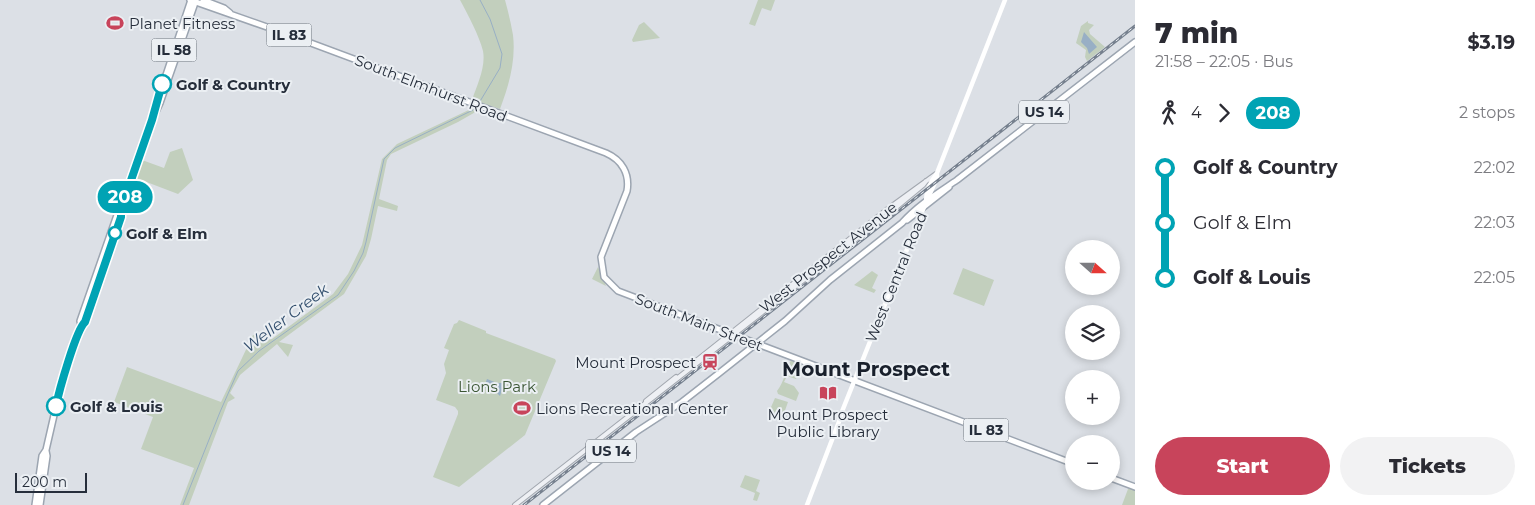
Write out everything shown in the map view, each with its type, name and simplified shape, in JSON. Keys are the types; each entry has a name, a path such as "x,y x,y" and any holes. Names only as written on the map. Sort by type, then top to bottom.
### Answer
{"main road":[{"name":"South Elmhurst Road","path":"193,0 617,158 626,170 628,191 601,257 604,277"},
{"name":"IL 58","path":"35,505 42,456 46,450 60,389 119,223 121,209 152,120 160,103 193,0"},
{"name":"South Elmhurst Road","path":"203,0 224,8 230,13"},
{"name":"West Central Road","path":"807,505 841,414 846,406 926,202 926,196 933,190 937,173 1005,0"},
{"name":"US 14","path":"902,223 944,193 954,182 1135,42"},
{"name":"US 14","path":"544,505 630,437 682,402 801,308 830,280 926,202 933,190 954,182"},
{"path":"925,183 933,190"},
{"name":"South Main Street","path":"604,277 618,291 855,381"},
{"name":"IL 83","path":"855,381 1065,461"},
{"name":"IL 58","path":"40,505 47,456 46,450"},
{"path":"1120,481 1135,487"}],"street":[{"name":"West Prospect Avenue","path":"515,505 885,211 937,173"}],"green space":[{"path":"460,0 505,0 513,35 514,54 509,82 500,109 472,100 482,70 484,57 476,32"},
{"path":"758,0 775,0 771,11 762,8 755,26 749,24"},
{"path":"1088,21 1088,23 1094,25 1089,30 1090,34 1105,47 1087,61 1085,57 1086,50 1076,43 1081,26"},
{"path":"644,22 660,38 633,42 632,40 639,25"},
{"path":"473,108 479,110 391,154 387,160 379,199 398,206 397,211 378,206 366,256 344,294 279,342 293,345 288,357 277,344 240,375 230,393 235,398 228,402 189,505 180,505 194,468 141,449 153,417 114,402 127,367 221,402 253,335 267,340 272,339 333,294 348,274 362,245 382,159 397,144"},
{"path":"182,148 193,180 178,194 136,178 142,160 164,168 170,152"},
{"path":"598,267 606,286 592,279"},
{"path":"963,268 994,280 984,306 953,294"},
{"path":"872,271 878,275 872,288 876,290 874,293 854,285"},
{"name":"Lions Park","path":"459,320 556,361 525,435 459,487 433,477 458,414 455,407 436,400 446,373 444,364 449,350 444,348 454,324"},
{"path":"791,360 808,365 805,371 800,370 796,379 787,376 784,382 794,386 799,393 796,401 778,394 777,391"},
{"path":"775,398 788,402 782,419 768,414"},
{"path":"745,475 760,480 756,491 760,493 757,501 753,500 755,493 740,487"},
{"path":"1128,489 1135,490 1135,505 1122,505"}],"water":[{"path":"1084,32 1097,47 1089,54 1087,48 1081,42"},
{"path":"487,379 497,383 504,383 500,396 495,391 484,387"}],"waterway":[{"name":"Weller Creek","path":"479,103 500,68 502,54 490,19 480,0"},
{"name":"Weller Creek","path":"183,505 238,371 259,351 338,295 354,271 366,242 384,159 395,148 473,110 477,106"}],"railway":[{"path":"524,505 1135,26"}],"bus line":[{"name":"208","path":"56,406 77,338 85,322 121,217 121,209 152,120 162,84"}],"place":[{"name":"Planet Fitness","path":"115,23"},
{"name":"Golf & Country","path":"162,84"},
{"name":"Golf & Elm","path":"115,233"},
{"name":"Mount Prospect","path":"710,362"},
{"name":"Mount Prospect Public Library","path":"828,393"},
{"name":"Golf & Louis","path":"56,406"},
{"name":"Lions Recreational Center","path":"522,408"}],"district":[{"name":"Mount Prospect","path":"866,369"}]}
